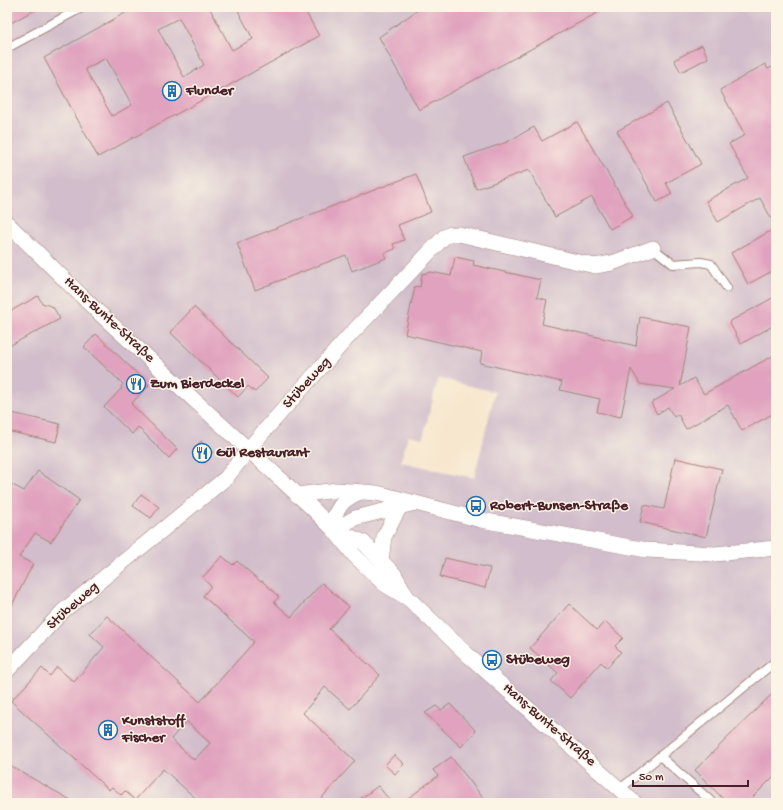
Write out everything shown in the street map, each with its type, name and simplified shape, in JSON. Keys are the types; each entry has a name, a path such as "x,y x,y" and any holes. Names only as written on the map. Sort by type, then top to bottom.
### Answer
{"street":[{"name":"Hans-Bunte-Straße","path":"7,223 96,310 332,528 354,555 384,584 409,599 470,656 635,803"},
{"name":"Stübeweg","path":"7,671 63,611 210,493 226,478 348,337 444,237 452,234 459,234 595,266 612,263 653,248"},
{"path":"297,495 336,490 377,493 481,520 647,550 715,554 776,548"},
{"path":"332,528 340,505 349,496 362,492"},
{"path":"332,528 356,518 415,503"},
{"path":"380,561 384,537 399,508"},
{"name":"Hans-Bunte-Straße","path":"332,528 363,542 394,574 409,599"}],"lane":[{"path":"7,48 83,7"},
{"path":"653,248 673,264 701,262 711,264 727,288"},
{"path":"620,789 776,661"},
{"path":"660,756 713,803"}],"shaded area":[{"path":"7,7 776,7 776,803 7,803","holes":["438,378 495,392 474,478 401,462 408,435 423,438"]}],"building":[{"path":"7,7 40,7 7,25"},
{"name":"Flunder","path":"136,7 209,7 232,50 253,39 236,7 303,7 319,36 98,157 44,58","holes":["179,18 204,65 184,77 158,29","106,58 132,105 112,116 85,69"]},
{"path":"422,7 608,7 419,110 379,37"},
{"path":"702,45 708,58 681,72 674,60"},
{"path":"765,64 768,69 776,65 776,227 760,198 718,222 706,201 748,178 729,144 745,135 720,90"},
{"path":"667,103 701,164 666,183 672,194 657,202 617,131"},
{"path":"577,122 633,216 610,229 592,197 555,217 529,170 476,189 464,157 507,142 534,127 542,141"},
{"path":"416,174 431,212 398,225 404,240 393,244 395,249 384,253 386,258 352,271 346,255 255,290 237,243"},
{"path":"776,228 776,269 748,284 731,253"},
{"path":"455,257 474,261 473,265 541,280 537,297 547,300 542,324 636,346 640,317 691,327 680,386 694,378 704,394 776,354 776,412 742,431 728,405 686,429 678,414 674,417 668,407 657,414 651,403 675,389 640,384 631,369 621,417 597,412 600,399 560,390 562,382 480,363 482,352 405,334 415,286 420,287 422,274 431,272 451,276"},
{"path":"38,296 42,303 53,307 60,319 7,347 7,313"},
{"path":"776,296 776,324 741,344 729,322"},
{"path":"194,307 268,378 255,392 248,386 238,397 170,332"},
{"path":"96,334 149,385 131,404 177,449 169,458 138,427 132,434 104,407 122,388 121,386 123,384 84,347"},
{"path":"7,412 60,424 56,442 7,431"},
{"path":"201,441 213,452 204,463 192,452"},
{"path":"675,458 722,469 706,537 640,522 644,505 664,509"},
{"path":"38,471 79,500 51,542 35,533 19,557 33,564 7,615 7,482 24,491"},
{"path":"141,494 159,507 151,518 133,506"},
{"path":"222,556 233,565 237,561 261,582 262,581 279,597 274,602 291,617 322,583 349,607 329,629 380,675 350,709 325,687 303,713 355,761 317,803 201,803 163,769 135,800 125,791 121,795 112,787 109,790 11,701 42,668 50,676 57,667 74,682 104,647 90,634 107,616 200,702 254,642 203,596 211,586 202,578","holes":["186,721 210,743 194,760 171,739"]},
{"path":"445,558 490,568 485,588 440,577"},
{"path":"569,604 597,630 605,621 623,638 615,646 621,652 607,668 601,662 570,698 551,681 558,673 530,648"},
{"path":"776,690 776,774 747,803 727,803 695,770"},
{"path":"450,704 476,731 461,747 425,713 436,706 441,710"},
{"path":"394,755 404,764 395,774 385,765"},
{"path":"451,757 487,803 402,803 438,776 433,770"},
{"path":"7,764 76,803 7,803"},
{"path":"378,786 392,803 355,803"}],"place":[{"name":"Flunder","path":"172,91"},
{"name":"Zum Bierdeckel","path":"136,384"},
{"name":"Gül Restaurant","path":"202,453"},
{"name":"Robert-Bunsen-Straße","path":"476,506"},
{"name":"Stübeweg","path":"492,660"},
{"name":"Kunststoff Fischer","path":"108,730"}]}
